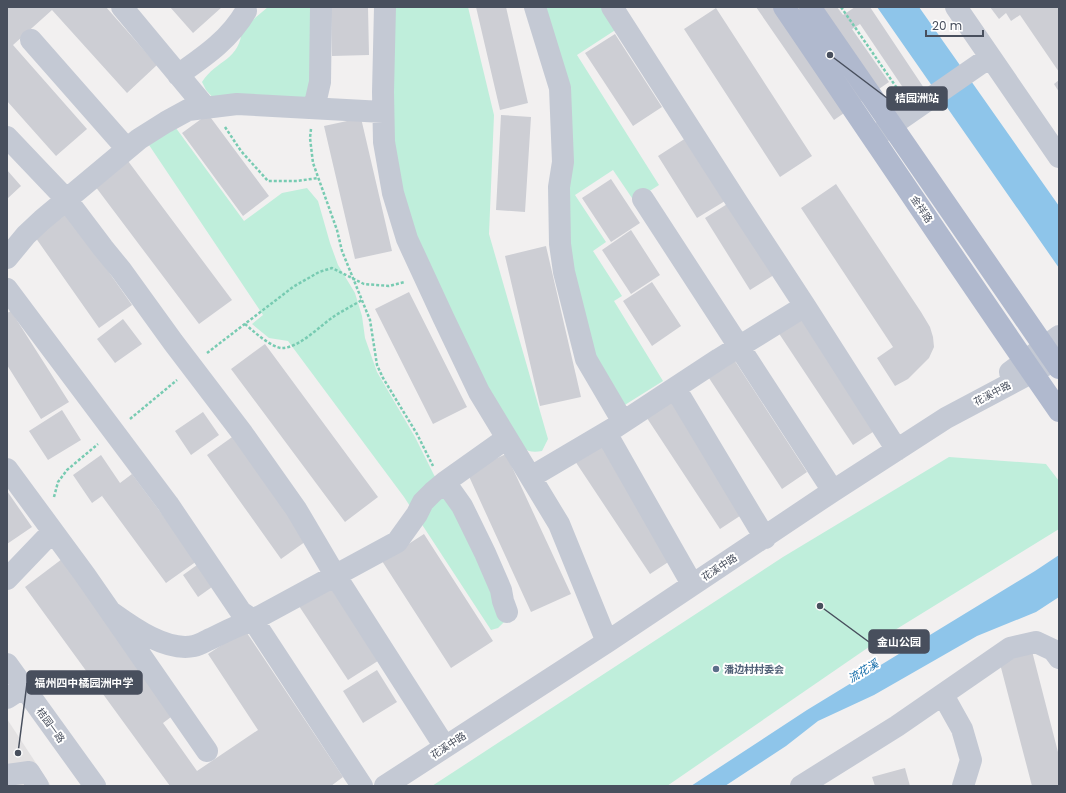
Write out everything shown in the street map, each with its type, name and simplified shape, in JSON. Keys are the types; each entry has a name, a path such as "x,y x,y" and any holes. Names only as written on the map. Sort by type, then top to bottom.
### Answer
{"main road":[{"name":"金祥路","path":"784,7 1059,411"},
{"path":"810,7 1055,354"}],"street":[{"path":"122,7 178,75 210,108"},
{"path":"314,108 320,82 321,7"},
{"path":"385,7 383,112 384,142 393,193 407,239 479,392 559,524 607,642"},
{"path":"535,7 560,88 563,162 560,187 560,244 564,272 586,359 614,427 692,584"},
{"path":"612,7 897,450"},
{"path":"956,7 983,62 1059,157"},
{"path":"178,75 220,44 238,25 247,8"},
{"path":"31,40 127,149"},
{"path":"874,138 983,62"},
{"path":"7,258 26,235 139,139 188,110 237,104 383,112"},
{"path":"7,137 66,200 121,270 173,342 243,434 296,509 335,575 445,747"},
{"path":"643,199 833,491"},
{"path":"7,289 168,504 242,612 253,620 362,786"},
{"path":"531,477 614,427 805,306"},
{"name":"花溪中路","path":"385,786 607,642 692,584 765,538 833,491 946,418 1029,367 1055,354"},
{"path":"675,388 765,538"},
{"path":"110,612 136,629 168,644 179,647 195,646 253,620 397,542 417,514 423,502 445,482 507,438"},
{"path":"7,469 110,612 207,751"},
{"path":"445,482 462,506 485,553 501,590 507,612"},
{"path":"7,579 52,532"},
{"path":"801,786 897,726 1010,648 1036,642 1053,650 1059,658"},
{"name":"桔园一路","path":"7,664 15,693 95,786"},
{"path":"943,695 962,729 971,760 963,786"},
{"path":"7,775 29,772 38,786"}],"path":[{"path":"841,7 912,111"},
{"path":"210,108 242,151 268,181 297,182 318,178"},
{"path":"314,108 310,138 313,163 337,230 342,251 370,320 377,365 383,378 417,434 437,474 445,482"},
{"path":"245,324 274,345 283,348 302,340 332,318 362,300"}],"shaded area":[{"path":"7,719 51,786 7,786"}],"green space":[{"path":"268,7 315,7 310,96 302,100 215,100 206,90 202,82 208,74 227,59 237,48 242,29"},
{"path":"389,7 468,7 494,115 489,234 548,439 542,451 529,451 519,445 512,438 428,275 388,142"},
{"path":"541,7 608,7 620,27 577,55 659,185 634,201 613,170 575,195 606,242 593,251 622,296 614,301 663,381 620,408 590,357 568,269 564,188"},
{"path":"173,124 244,221 282,193 307,188 318,201 338,265 355,293 362,316 365,338 377,372 415,437 434,475 447,495 505,621 498,628 491,630 404,497 288,341 269,338 252,324 263,315 149,145"},
{"path":"949,457 1046,464 1059,481 1059,529 882,638 667,786 432,786 783,557"}],"water":[{"path":"877,7 919,7 1059,206 1059,268"},
{"path":"1059,555 1059,597 1036,612 977,636 874,695 818,721 786,746 725,786 691,786 807,710"}],"building":[{"path":"7,7 106,7 157,65 127,93 52,10 13,45 87,129 56,156 7,101"},
{"path":"170,7 222,7 193,33"},
{"path":"331,7 368,7 369,55 332,56"},
{"path":"476,7 506,7 528,103 500,110"},
{"path":"756,7 837,7 843,15 855,7 870,7 926,91 912,101 860,24 852,29 889,82 834,120"},
{"path":"990,7 1059,7 1059,72 1020,15 1011,21 1006,13 999,19"},
{"path":"716,8 812,156 780,177 684,29"},
{"path":"615,34 662,107 633,126 585,53"},
{"path":"1059,80 1059,92 1054,84"},
{"path":"208,114 269,196 243,216 182,133"},
{"path":"501,115 531,117 525,212 496,210"},
{"path":"361,118 392,251 355,259 324,126"},
{"path":"686,138 725,201 697,218 658,156"},
{"path":"125,157 232,300 199,324 92,182"},
{"path":"7,170 21,186 7,199"},
{"path":"611,179 640,223 611,242 582,198"},
{"path":"836,184 921,312 930,327 933,337 934,347 929,358 908,379 895,386 877,358 893,347 801,208"},
{"path":"732,201 777,273 750,290 705,218"},
{"path":"66,211 132,305 99,328 33,234"},
{"path":"631,230 660,275 631,294 602,250"},
{"path":"546,246 581,397 540,406 505,256"},
{"path":"652,282 681,326 652,346 623,301"},
{"path":"409,292 467,407 433,424 375,309"},
{"path":"11,311 69,402 41,419 7,365 7,313"},
{"path":"802,312 879,428 853,445 776,329"},
{"path":"123,319 142,344 115,363 97,339"},
{"path":"265,344 378,497 345,522 231,369"},
{"path":"731,355 807,472 782,489 705,372"},
{"path":"669,395 746,512 720,529 643,412"},
{"path":"62,410 81,440 48,460 29,431"},
{"path":"203,412 219,435 191,455 175,431"},
{"path":"235,435 309,539 281,559 207,455"},
{"path":"599,441 676,557 650,574 573,458"},
{"path":"506,454 571,594 531,612 467,472"},
{"path":"101,455 120,483 132,474 197,561 166,583 102,496 109,491 92,503 73,475"},
{"path":"7,491 32,527 7,544"},
{"path":"424,534 493,641 451,668 382,561"},
{"path":"62,559 175,714 163,723 197,771 258,730 208,654 245,630 343,777 331,786 170,786 25,587"},
{"path":"204,560 219,582 198,597 183,575"},
{"path":"330,581 381,659 348,680 297,603"},
{"path":"1032,651 1059,756 1059,786 1032,786 999,660"},
{"path":"377,670 397,702 363,723 343,691"},
{"path":"905,768 910,786 875,786 872,777"}],"place":[{"name":"桔园洲站","path":"830,55"},
{"name":"金山公园","path":"820,606"},
{"name":"潘边村村委会","path":"716,669"},
{"name":"福州四中橘园洲中学","path":"18,753"}],"water label":[{"name":"流花溪","path":"863,671"}]}
